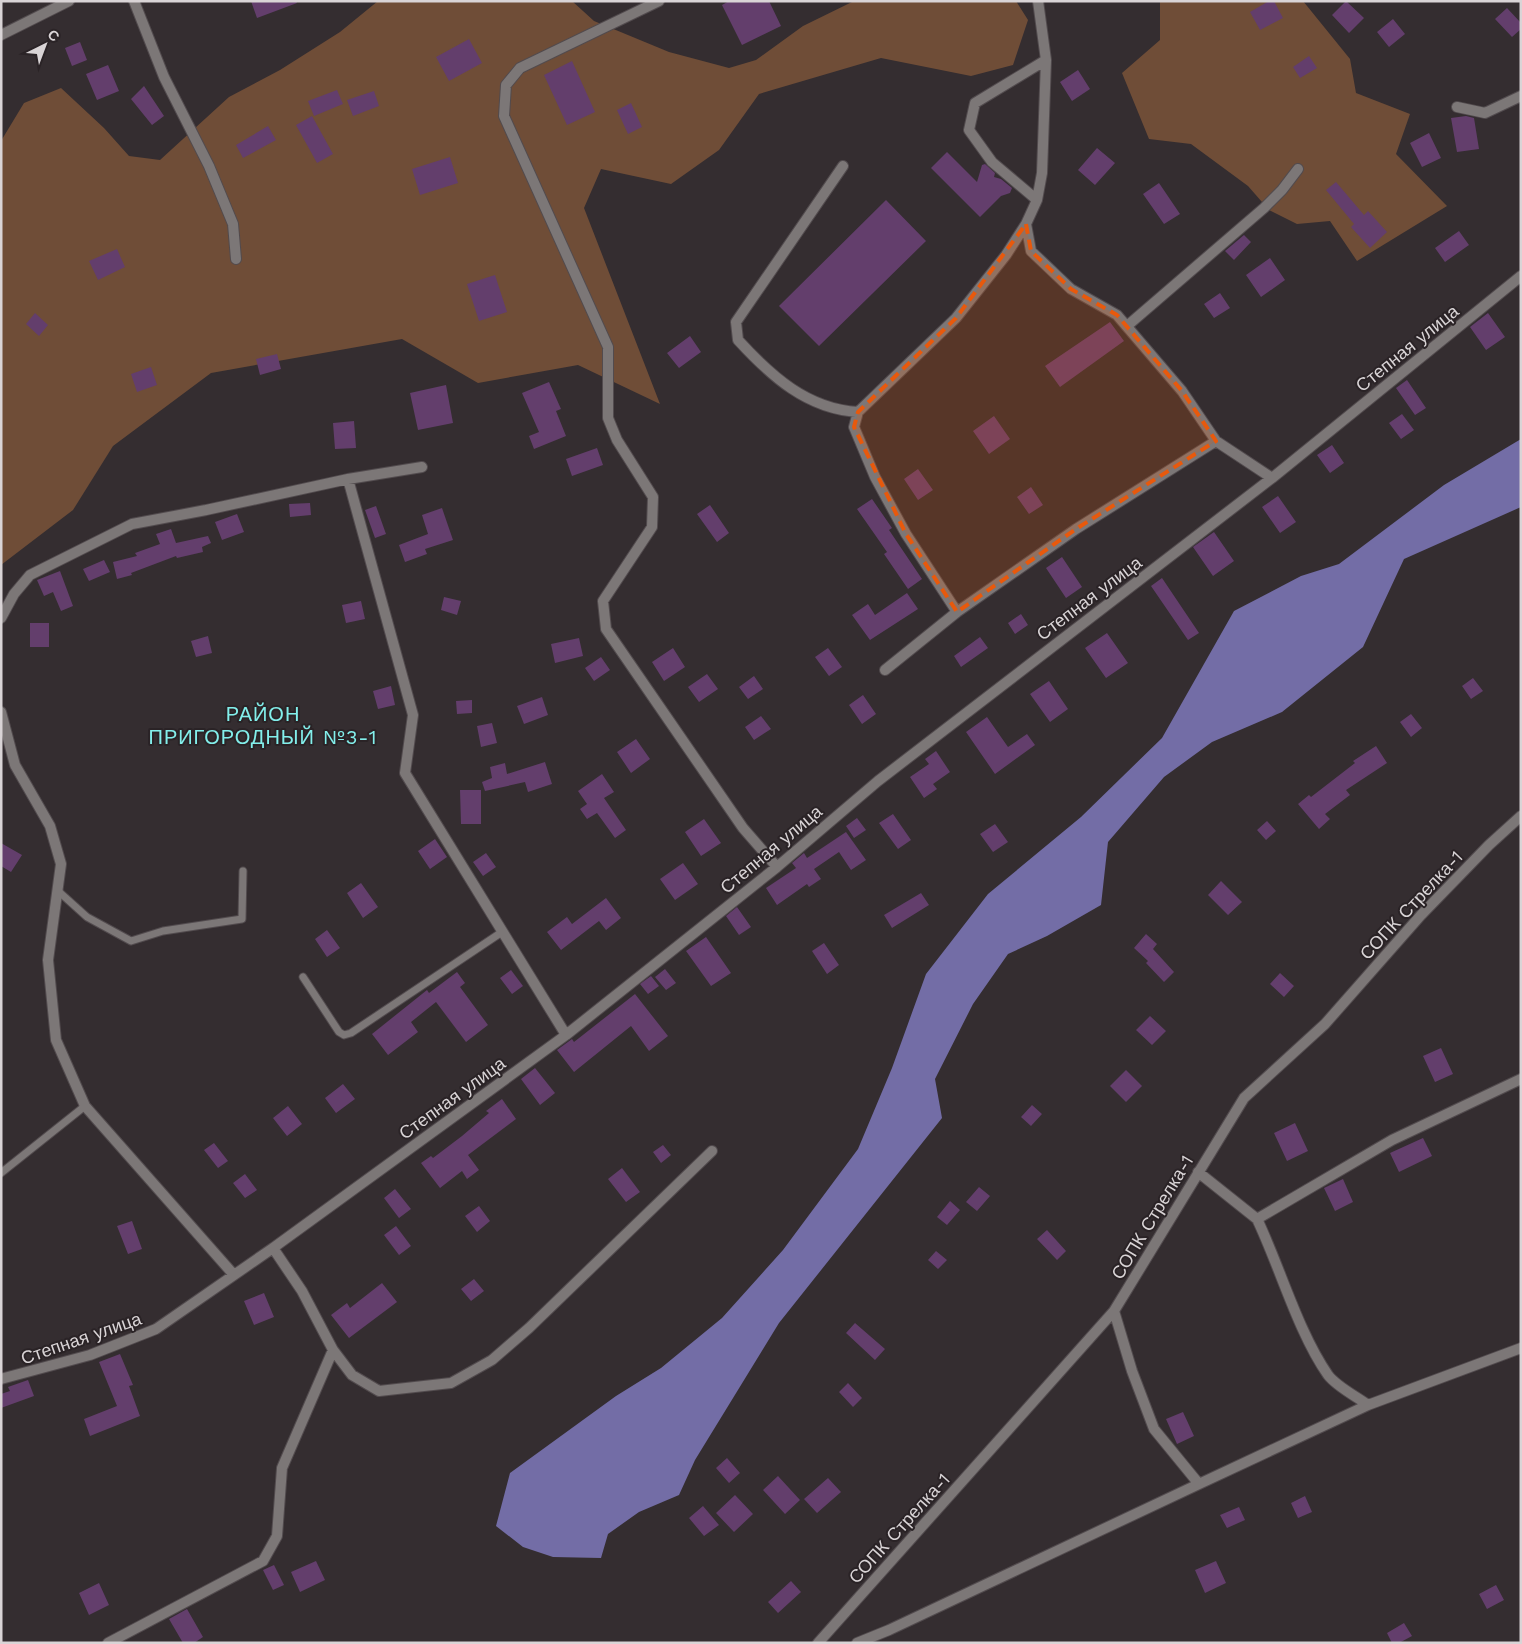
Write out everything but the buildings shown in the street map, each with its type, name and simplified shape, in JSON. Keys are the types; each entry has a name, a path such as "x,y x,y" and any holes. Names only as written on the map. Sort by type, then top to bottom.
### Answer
{"street":[{"path":"1,35 69,1"},
{"path":"134,1 164,77 209,166 233,224 236,259"},
{"path":"659,1 520,68 506,85 504,116 608,348 608,418 617,440 652,497 652,527 604,601 606,629 743,828 777,867"},
{"path":"957,612 906,534 875,477 854,427 858,412 956,318 1006,255 1026,224 1037,200 1042,173 1046,60 1038,1"},
{"path":"1037,200 992,162 969,130 975,103 1046,60"},
{"path":"1457,107 1485,113 1521,96"},
{"path":"843,166 736,322 738,340 780,382 812,402 839,411 858,412"},
{"path":"1127,326 1264,208 1282,190 1298,169"},
{"path":"1026,224 1031,251 1071,289 1098,302 1116,315 1182,391 1216,441 1272,478"},
{"name":"Степная улица","path":"1,1379 90,1355 156,1329 274,1248 566,1035 777,867 878,781 1272,478 1521,276"},
{"path":"884,670 957,612 1076,529 1216,441"},
{"path":"1,618 14,594 30,575 132,524 348,479 422,467"},
{"path":"348,479 413,715 405,773 566,1035"},
{"path":"1,712 15,765 50,826 61,864 48,960 56,1040 85,1106 234,1276"},
{"name":"СОПК Стрелка-1","path":"818,1643 1114,1311 1244,1098 1325,1024 1421,915 1489,845 1521,816"},
{"path":"1257,1219 1392,1140 1521,1079"},
{"path":"274,1248 302,1291 333,1350 352,1375 379,1391 451,1383 492,1360 529,1328 712,1151"},
{"path":"1198,1172 1257,1219 1275,1257 1307,1338 1329,1376 1368,1405"},
{"path":"1114,1311 1132,1371 1154,1428 1198,1484"},
{"path":"857,1643 1368,1405 1521,1348"},
{"path":"108,1643 263,1561 277,1536 282,1468 333,1350"}],"lane":[{"path":"57,890 87,917 131,941 163,932 242,919 243,871"},
{"path":"303,977 339,1032 344,1035 351,1033 502,932"},
{"path":"1,1173 85,1106"}],"highlighted area":[{"path":"1026,224 1031,251 1071,289 1117,315 1182,391 1216,441 1076,529 957,612 906,534 854,427 858,412 956,318"}],"shaded area":[{"path":"378,1 572,1 594,21 669,52 729,68 756,60 803,26 854,1 1016,1 1028,20 1013,65 971,76 881,58 759,94 719,150 671,184 601,169 584,208 660,404 578,365 478,383 402,339 211,373 113,446 73,510 1,565 1,141 24,103 61,88 104,128 129,156 160,160 229,97 280,70 340,32"},
{"path":"1160,1 1303,1 1350,59 1356,93 1410,114 1396,154 1447,206 1357,261 1330,221 1297,224 1269,210 1248,186 1191,144 1149,139 1122,73 1160,40"},
{"path":"1521,439 1521,507 1404,559 1363,647 1282,712 1212,742 1164,777 1108,842 1101,905 1047,936 1008,954 973,1004 935,1079 942,1118 779,1323 695,1460 679,1495 639,1512 608,1534 601,1558 553,1557 523,1547 496,1526 510,1473 616,1396 661,1368 722,1318 783,1250 858,1149 892,1068 926,974 988,894 1081,817 1162,738 1234,611 1301,576 1339,564 1444,485"}],"district":[{"name":"РАЙОН ПРИГОРОДНЫЙ №3-1","path":"263,726"}]}
